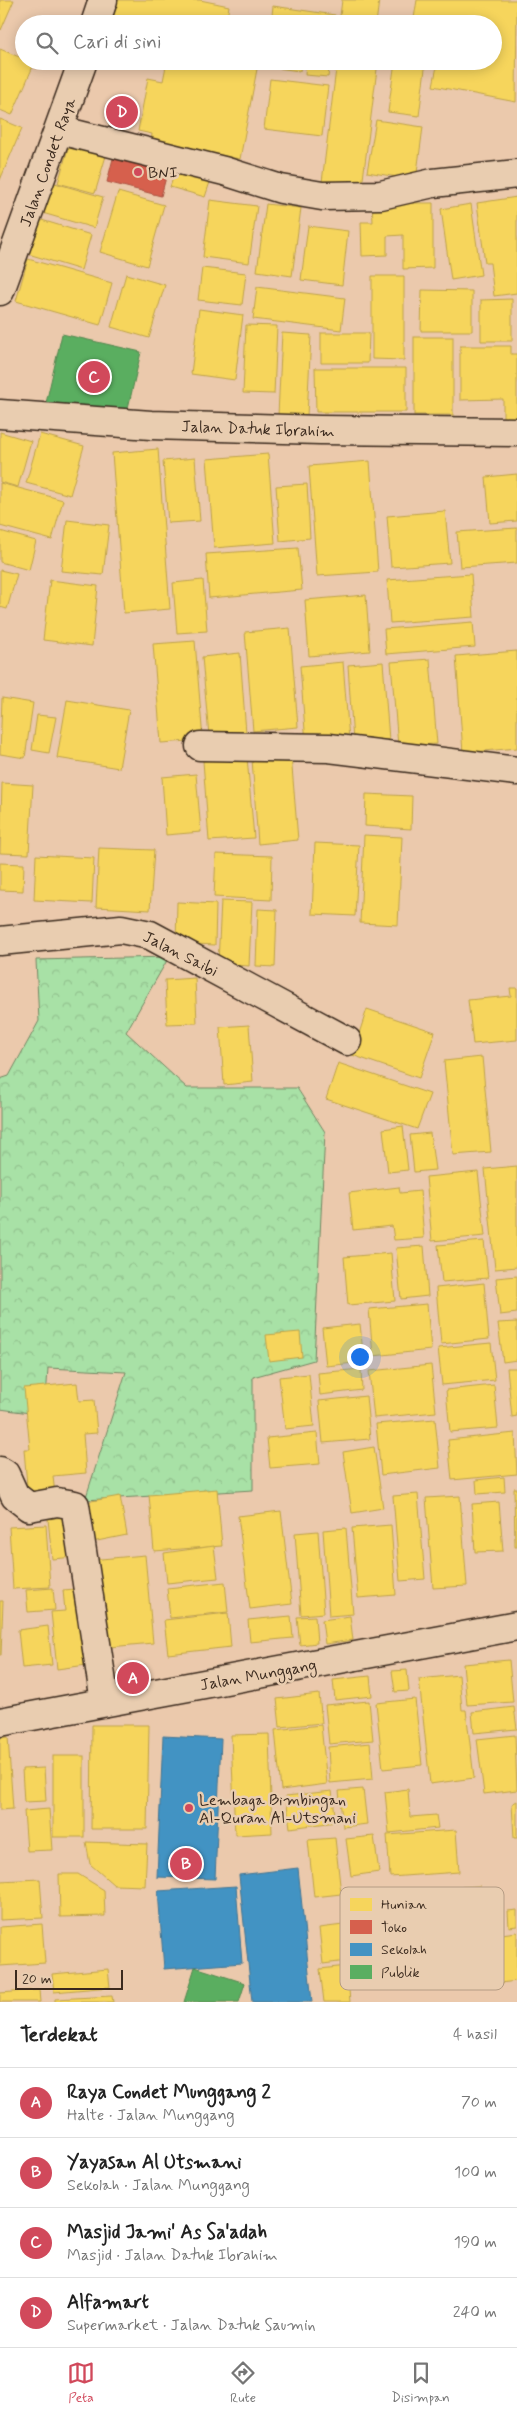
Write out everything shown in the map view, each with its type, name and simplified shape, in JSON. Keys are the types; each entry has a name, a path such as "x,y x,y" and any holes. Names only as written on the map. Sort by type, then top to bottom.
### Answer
{"street":[{"path":"98,15 103,0"},
{"name":"Jalan Condet Raya","path":"0,291 80,70"},
{"path":"59,130 224,171 282,189 322,196 380,195 433,183 517,174"},
{"name":"Jalan Datuk Ibrahim","path":"0,414 161,425 320,430 517,432"},
{"path":"200,746 329,748 517,771"},
{"name":"Jalan Saibi","path":"0,941 121,929 150,935 346,1041"},
{"path":"0,1471 4,1474 14,1496 30,1507 57,1502 75,1505 105,1702"},
{"name":"Jalan Munggang","path":"0,1722 517,1626"}],"green space":[{"path":"169,957 126,1032 187,1088 297,1088 325,1132 314,1360 253,1377 253,1490 85,1500 126,1372 48,1368 45,1415 0,1409 0,1079 9,1076 39,1021 36,960"}],"building: Hunian":[{"path":"0,0 14,0 1,30 0,29"},
{"path":"110,0 200,0 229,6 228,15 107,15"},
{"path":"342,0 379,0 377,15 340,15"},
{"path":"417,0 517,0 516,102 433,86 436,70 502,70 502,15 414,15"},
{"path":"273,6 335,15 272,15"},
{"path":"0,49 15,55 15,70 31,70 12,115 0,110"},
{"path":"165,70 257,70 240,159 151,143 152,134 138,131 148,78 163,81"},
{"path":"305,70 329,70 328,77 305,75"},
{"path":"336,70 377,70 362,187 322,182"},
{"path":"394,70 425,70 419,116 388,112"},
{"path":"270,79 328,86 322,136 264,129"},
{"path":"0,119 22,128 0,180"},
{"path":"376,120 423,127 416,180 367,172"},
{"path":"71,138 108,149 95,193 58,183"},
{"path":"176,169 211,179 205,197 170,187"},
{"path":"48,181 103,197 94,228 39,212"},
{"path":"118,192 164,205 147,266 100,252"},
{"path":"517,197 517,293 494,296 490,263 485,263 477,203"},
{"path":"210,200 257,206 249,263 203,257"},
{"path":"372,203 433,203 433,268 403,269 403,235 387,236 387,255 362,256 361,222 373,222"},
{"path":"266,204 301,208 292,276 257,271"},
{"path":"471,204 481,275 451,280 441,209"},
{"path":"35,218 91,235 81,270 25,253"},
{"path":"308,226 348,231 342,285 301,280"},
{"path":"28,259 112,283 100,325 16,301"},
{"path":"202,268 246,273 242,305 198,300"},
{"path":"126,274 165,285 149,338 111,327"},
{"path":"372,276 404,276 404,360 372,359"},
{"path":"257,287 345,298 341,330 253,319"},
{"path":"422,290 472,291 472,331 421,331"},
{"path":"512,299 512,341 481,341 481,300"},
{"path":"199,309 243,315 235,380 191,374"},
{"path":"246,325 277,326 274,394 243,393"},
{"path":"282,333 311,335 307,416 278,415"},
{"path":"321,333 369,333 368,363 321,363"},
{"path":"414,337 453,337 453,415 414,415"},
{"path":"460,346 511,346 511,354 517,354 517,428 503,428 503,399 460,400"},
{"path":"315,368 406,368 406,412 316,412"},
{"path":"0,432 31,441 18,487 0,482"},
{"path":"40,434 84,446 70,495 26,483"},
{"path":"158,449 170,609 124,613 112,453"},
{"path":"268,454 275,543 214,548 207,459"},
{"path":"195,458 200,521 168,523 163,461"},
{"path":"370,461 378,572 317,576 309,466"},
{"path":"517,474 517,521 490,523 486,477"},
{"path":"0,483 63,500 52,540 0,526"},
{"path":"307,484 310,538 280,541 276,486"},
{"path":"445,511 450,563 391,567 387,516"},
{"path":"67,520 109,525 103,575 61,571"},
{"path":"517,528 517,563 460,567 457,532"},
{"path":"0,531 36,541 29,570 0,562"},
{"path":"298,548 302,590 209,598 206,554"},
{"path":"0,570 17,574 7,609 0,607"},
{"path":"471,574 474,617 390,623 387,580"},
{"path":"50,580 98,586 92,646 43,640"},
{"path":"203,580 207,631 177,633 173,583"},
{"path":"366,595 370,651 309,656 305,600"},
{"path":"473,622 475,647 386,654 384,629"},
{"path":"290,628 298,727 253,731 245,632"},
{"path":"195,641 203,740 161,743 153,644"},
{"path":"517,651 517,748 463,753 456,656"},
{"path":"240,653 246,733 209,736 202,657"},
{"path":"430,659 437,744 398,746 391,662"},
{"path":"343,662 349,740 306,743 300,666"},
{"path":"383,662 389,740 353,742 348,665"},
{"path":"2,698 33,703 25,758 0,754"},
{"path":"67,700 129,710 119,768 57,758"},
{"path":"37,715 56,717 49,753 32,750"},
{"path":"291,755 298,840 258,844 252,759"},
{"path":"247,757 254,838 209,841 203,761"},
{"path":"196,774 201,832 166,835 162,777"},
{"path":"2,783 33,785 29,854 0,853"},
{"path":"366,794 412,796 411,829 365,826"},
{"path":"364,835 402,837 398,925 360,923"},
{"path":"315,843 359,845 355,916 312,914"},
{"path":"99,848 154,850 150,910 96,907"},
{"path":"216,854 272,856 271,900 214,897"},
{"path":"36,855 94,858 92,903 34,900"},
{"path":"0,863 24,864 23,891 0,890"},
{"path":"221,901 252,902 249,966 218,964"},
{"path":"177,902 216,904 215,945 176,943"},
{"path":"258,909 277,910 275,967 256,966"},
{"path":"195,978 197,1023 167,1024 165,980"},
{"path":"510,988 517,988 517,1040 473,1044 468,1000 511,996"},
{"path":"367,1009 435,1032 419,1078 352,1055"},
{"path":"249,1025 253,1082 224,1085 220,1027"},
{"path":"482,1057 491,1152 453,1155 444,1061"},
{"path":"338,1063 430,1094 417,1129 326,1099"},
{"path":"403,1126 408,1170 388,1172 383,1129"},
{"path":"430,1133 435,1170 414,1172 410,1135"},
{"path":"517,1166 517,1267 495,1269 485,1169"},
{"path":"478,1172 485,1236 432,1241 426,1177"},
{"path":"399,1187 400,1193 420,1191 424,1238 394,1240 392,1226 353,1230 349,1193"},
{"path":"484,1241 488,1278 442,1282 438,1245"},
{"path":"424,1246 428,1296 401,1299 396,1248"},
{"path":"391,1253 395,1301 348,1305 344,1257"},
{"path":"517,1276 517,1313 500,1315 496,1278"},
{"path":"484,1283 489,1339 441,1344 436,1288"},
{"path":"427,1304 431,1350 373,1356 369,1309"},
{"path":"517,1322 517,1360 503,1362 498,1323"},
{"path":"360,1324 364,1362 326,1366 322,1328"},
{"path":"300,1332 302,1357 269,1361 266,1335"},
{"path":"491,1343 495,1380 442,1385 438,1348"},
{"path":"431,1365 436,1412 374,1418 369,1371"},
{"path":"507,1368 517,1368 517,1416 512,1417"},
{"path":"361,1369 362,1390 320,1395 318,1373"},
{"path":"309,1374 314,1426 285,1429 279,1377"},
{"path":"77,1383 79,1401 94,1400 97,1433 83,1434 86,1473 53,1476 55,1495 28,1498 24,1449 30,1449 24,1388"},
{"path":"494,1385 498,1428 450,1432 446,1390"},
{"path":"366,1396 370,1439 323,1443 319,1401"},
{"path":"435,1419 440,1468 381,1475 376,1424"},
{"path":"317,1433 320,1464 270,1468 267,1438"},
{"path":"515,1433 517,1474 452,1480 448,1440"},
{"path":"374,1447 383,1508 352,1513 343,1452"},
{"path":"504,1477 505,1492 477,1494 476,1480"},
{"path":"514,1488 517,1488 517,1547 515,1547"},
{"path":"217,1489 222,1546 154,1551 149,1495"},
{"path":"418,1494 425,1579 400,1581 393,1496"},
{"path":"120,1496 127,1535 87,1543 80,1503"},
{"path":"460,1496 467,1586 433,1588 426,1498"},
{"path":"499,1502 503,1551 475,1552 472,1504"},
{"path":"281,1511 292,1604 250,1609 238,1516"},
{"path":"71,1516 75,1557 52,1559 48,1519"},
{"path":"46,1525 50,1587 13,1589 9,1527"},
{"path":"391,1525 396,1595 358,1598 352,1528"},
{"path":"346,1528 353,1614 329,1616 323,1530"},
{"path":"318,1531 324,1613 301,1615 295,1533"},
{"path":"214,1546 218,1578 167,1583 164,1553"},
{"path":"145,1555 153,1643 99,1648 90,1560"},
{"path":"225,1582 228,1612 170,1618 167,1588"},
{"path":"53,1588 55,1610 28,1612 26,1590"},
{"path":"86,1588 94,1664 57,1669 51,1612 65,1611 63,1590"},
{"path":"0,1601 3,1601 1,1655 0,1655"},
{"path":"228,1613 231,1647 168,1654 164,1620"},
{"path":"291,1616 293,1638 250,1642 248,1620"},
{"path":"315,1616 317,1643 300,1645 297,1617"},
{"path":"350,1616 353,1640 325,1644 322,1620"},
{"path":"48,1626 52,1665 22,1668 18,1630"},
{"path":"509,1660 513,1702 467,1705 463,1664"},
{"path":"407,1670 409,1691 395,1692 392,1671"},
{"path":"459,1675 462,1710 466,1710 474,1778 430,1784 419,1679"},
{"path":"370,1676 372,1696 335,1700 333,1680"},
{"path":"319,1694 322,1723 280,1727 277,1699"},
{"path":"415,1699 422,1765 383,1769 376,1703"},
{"path":"369,1701 373,1740 329,1744 325,1705"},
{"path":"514,1707 517,1729 474,1733 472,1712"},
{"path":"92,1725 149,1725 147,1829 91,1829"},
{"path":"321,1725 327,1784 281,1790 275,1730"},
{"path":"269,1734 272,1833 235,1835 231,1735"},
{"path":"515,1735 517,1790 484,1794 477,1739"},
{"path":"8,1737 13,1809 0,1810 0,1738"},
{"path":"370,1743 373,1779 330,1783 328,1747"},
{"path":"53,1756 84,1756 84,1837 53,1837"},
{"path":"44,1768 46,1801 24,1802 22,1769"},
{"path":"363,1789 367,1824 343,1827 339,1791"},
{"path":"408,1789 410,1817 436,1815 438,1828 389,1833 385,1792"},
{"path":"332,1791 336,1822 290,1828 286,1796"},
{"path":"517,1801 517,1838 514,1838 512,1804"},
{"path":"49,1809 52,1850 27,1851 24,1811"},
{"path":"456,1830 459,1872 390,1877 387,1835"},
{"path":"374,1836 379,1872 351,1876 346,1839"},
{"path":"335,1838 340,1894 314,1897 308,1840"},
{"path":"86,1842 147,1844 145,1886 114,1885 90,1864"},
{"path":"59,1874 78,1874 104,1890 105,1916 60,1917"},
{"path":"40,1879 43,1918 0,1920 0,1881"},
{"path":"517,1910 517,1926 509,1927 508,1911"},
{"path":"42,1924 45,1963 0,1966 0,1927"},
{"path":"340,1925 340,1962 323,1964 319,1928"},
{"path":"517,1932 517,1981 504,1983 504,1934"},
{"path":"340,1967 340,1990 349,1990 350,2002 324,2002 320,1969"},
{"path":"108,1969 110,1987 54,1992 52,1974"},
{"path":"39,1990 40,2002 0,2002 0,1993"},
{"path":"112,1996 113,2002 55,2002 55,1999"}],"building: Toko":[{"name":"BNI","path":"116,147 170,162 161,196 107,182"}],"building: Sekolah":[{"name":"Lembaga Bimbingan Al-Quran Al-Utsmani","path":"163,1736 221,1739 215,1879 157,1877"},
{"path":"298,1868 312,2002 252,2002 239,1875"},
{"path":"236,1886 242,1963 164,1969 158,1891"}],"building: Publik":[{"path":"62,334 141,352 125,421 46,403"},
{"path":"195,1967 245,1983 239,2002 184,2002"}],"place":[{"name":"Alfamart","path":"122,112"},
{"name":"BNI","path":"138,172"},
{"name":"Masjid Jami' As Sa'adah","path":"94,377"},
{"name":"Raya Condet Munggang 2","path":"133,1678"},
{"name":"Lembaga Bimbingan Al-Quran Al-Utsmani","path":"189,1808"},
{"name":"Yayasan Al Utsmani","path":"186,1864"}]}
